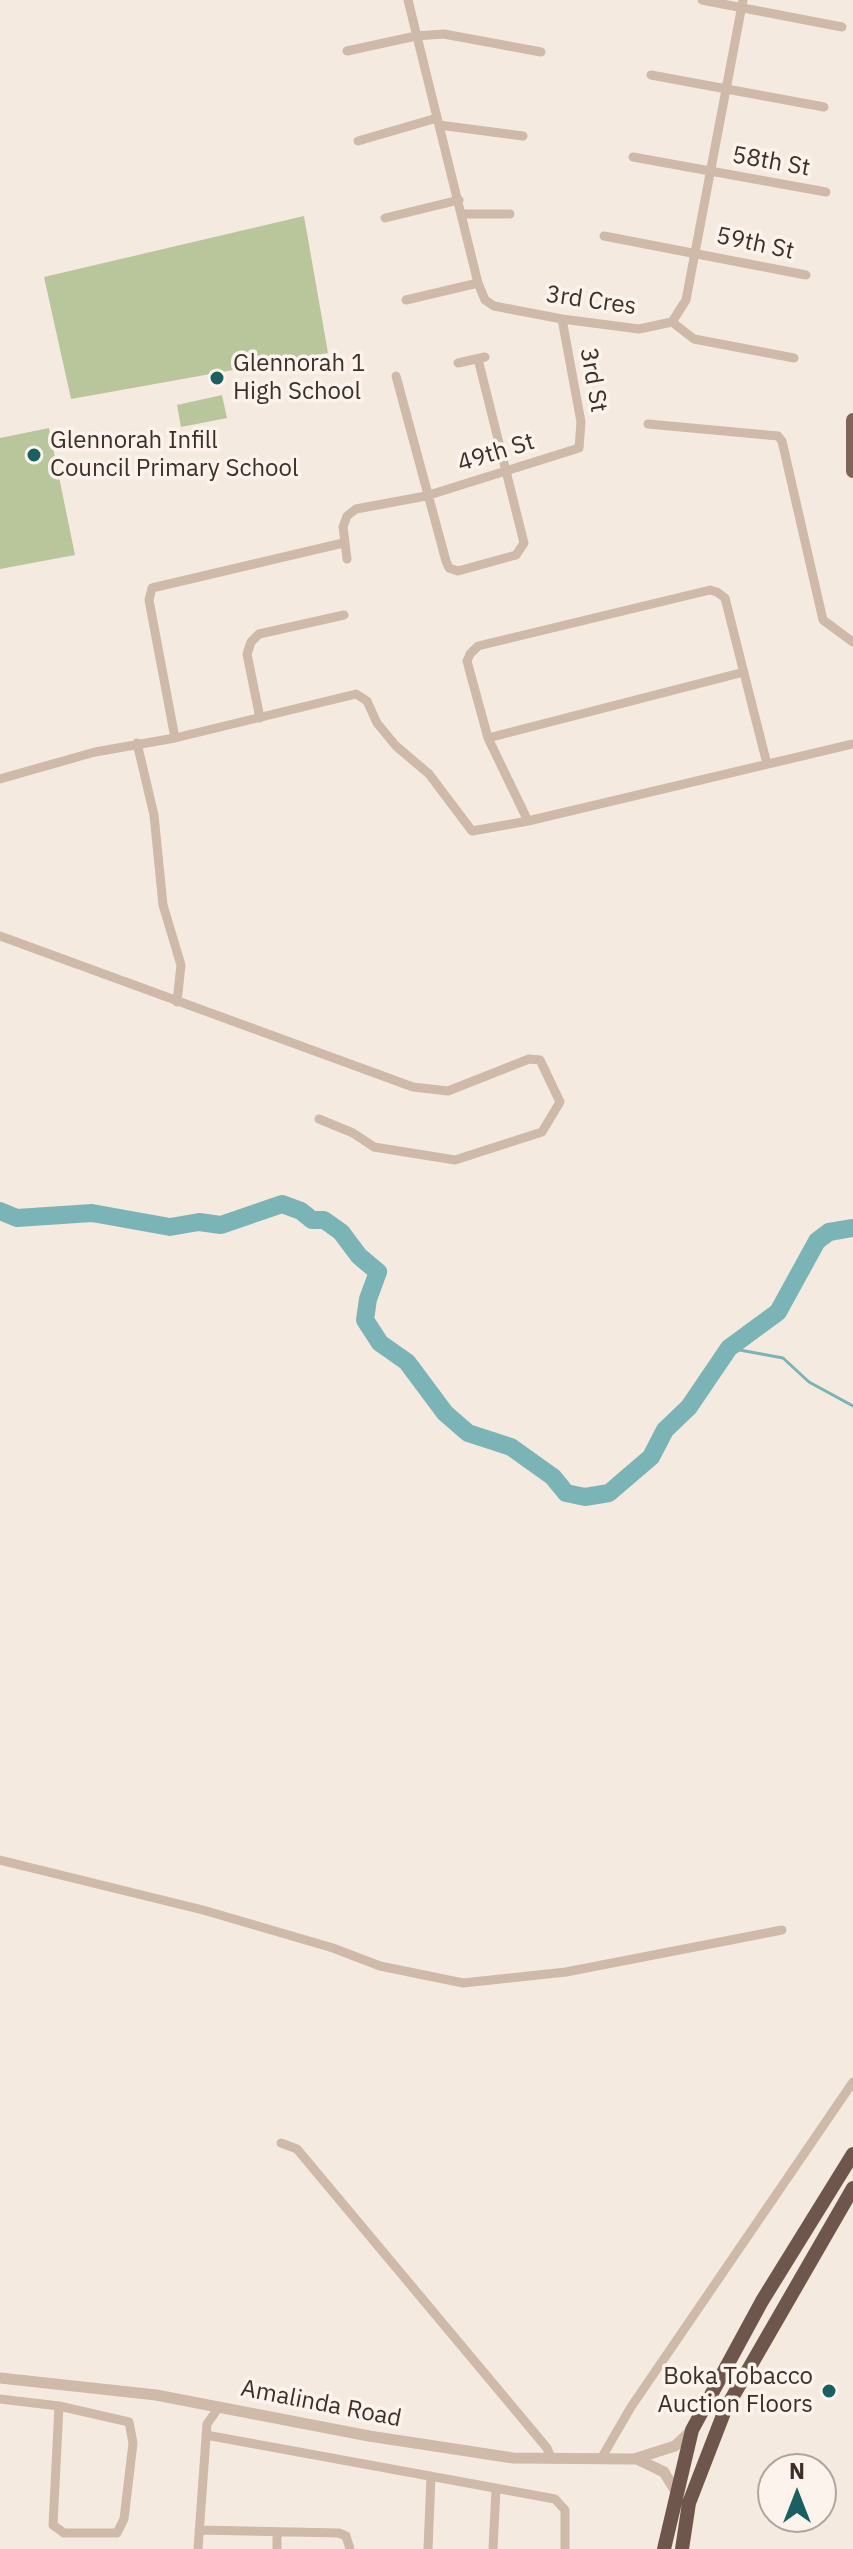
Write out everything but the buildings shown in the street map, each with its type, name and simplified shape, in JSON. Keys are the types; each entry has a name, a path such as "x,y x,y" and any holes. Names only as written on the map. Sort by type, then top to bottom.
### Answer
{"highway":[{"path":"664,2549 675,2490 692,2430 762,2301 853,2154"},
{"path":"682,2549 689,2503 725,2410 853,2188"}],"main road":[{"path":"853,420 853,471"}],"street":[{"path":"406,300 478,283 408,0"},
{"path":"702,0 743,3 842,27"},
{"path":"743,3 686,300 672,322 694,339 794,358"},
{"path":"347,51 416,36 444,34 541,52"},
{"path":"651,75 824,107"},
{"path":"358,141 438,122 523,136"},
{"name":"58th St","path":"633,157 826,192"},
{"path":"385,218 459,200"},
{"path":"463,214 510,214"},
{"name":"59th St","path":"604,236 806,275"},
{"name":"3rd Cres","path":"478,283 485,300 494,306 639,329 672,322"},
{"name":"3rd St","path":"562,319 581,422 579,448"},
{"path":"396,376 426,496 449,568 458,571 516,555 524,543 482,358 458,363"},
{"path":"648,424 778,436 782,441 823,620 853,642"},
{"name":"49th St","path":"343,543 347,516 356,509 426,496 579,448"},
{"path":"175,738 149,600 152,588 343,543 347,559"},
{"path":"528,821 488,738 467,661 478,646 710,590 725,598 767,764"},
{"path":"260,718 247,654 251,642 259,634 344,615"},
{"path":"488,738 744,672"},
{"path":"0,779 137,743 175,738 349,695 362,696 396,746 429,774 472,831 528,821 853,744"},
{"path":"137,743 154,815 163,905 181,965 177,1002"},
{"path":"0,936 413,1087 448,1091 529,1059 540,1060 560,1102 542,1132 455,1160 374,1147 353,1133 319,1119"},
{"path":"0,1860 217,1914 333,1948 380,1966 463,1983 566,1972 782,1930"},
{"path":"602,2457 631,2407 853,2082"},
{"path":"281,2143 297,2149 547,2448 551,2458"},
{"name":"Amalinda Road","path":"0,2378 156,2395 466,2453 634,2459 664,2472 675,2490"},
{"path":"0,2399 59,2406 121,2418 132,2430 124,2519 117,2533 64,2533 53,2525 59,2406"},
{"path":"198,2549 207,2424 219,2407"},
{"name":"Amalinda Road","path":"634,2459 675,2446 692,2430"},
{"path":"206,2435 545,2496 561,2503 567,2520 565,2549"},
{"path":"428,2549 431,2476"},
{"path":"493,2549 496,2489"},
{"path":"199,2530 339,2533 346,2536 350,2549"},
{"path":"277,2532 277,2549"}],"green space":[{"path":"304,216 328,353 71,399 44,277"},
{"path":"222,395 227,418 181,427 177,405"},
{"path":"49,428 75,555 0,569 0,438"}],"waterway":[{"path":"0,1211 17,1218 92,1213 170,1227 199,1222 221,1225 282,1204 301,1211 312,1220 324,1220 341,1232 359,1256 378,1272 368,1299 365,1320 380,1343 407,1362 445,1413 468,1433 511,1447 553,1477 566,1493 585,1497 609,1493 651,1457 665,1430 689,1407 729,1348 778,1312 817,1241 829,1232 853,1228"},
{"path":"729,1348 783,1358 809,1382 853,1406"}],"place":[{"name":"Glennorah 1 High School","path":"217,378"},
{"name":"Glennorah Infill Council Primary School","path":"34,455"},
{"name":"Boka Tobacco Auction Floors","path":"829,2391"}]}
